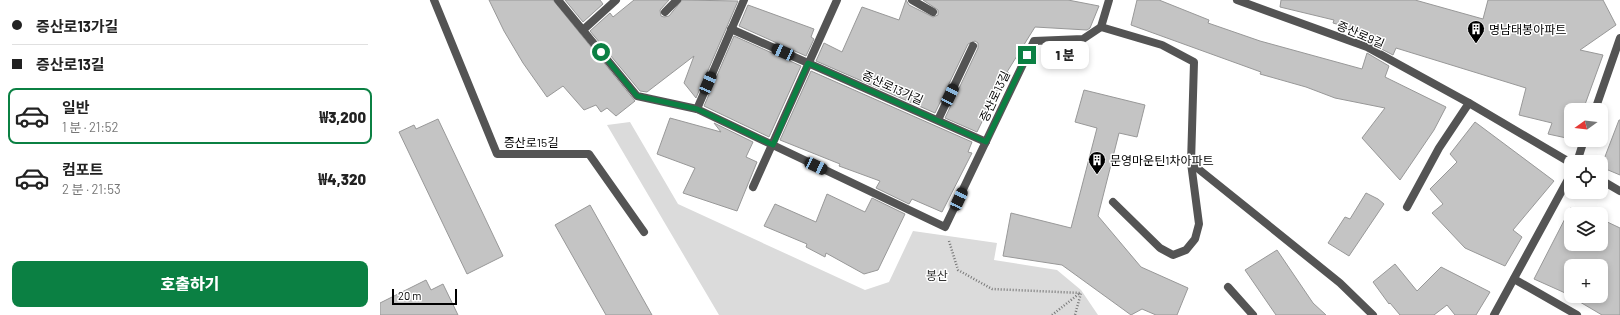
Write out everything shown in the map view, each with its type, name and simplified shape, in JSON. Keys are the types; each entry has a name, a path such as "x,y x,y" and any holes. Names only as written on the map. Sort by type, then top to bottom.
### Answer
{"street":[{"name":"증산로15길","path":"434,0 496,154 589,154 644,232"},
{"path":"558,0 637,96 697,109 945,227 986,142"},
{"path":"583,30 616,0"},
{"path":"665,12 677,0"},
{"path":"697,109 744,0"},
{"path":"753,187 837,0"},
{"path":"912,0 933,12"},
{"path":"1109,0 1101,27 1162,45 1194,62 1191,163 1199,224 1196,239 1186,250 1173,255 1160,248 1113,202"},
{"name":"증산로9길","path":"1237,0 1366,47 1469,102 1564,159"},
{"name":"증산로13길","path":"986,142 1034,41 1083,39 1101,27"},
{"name":"증산로13가길","path":"731,29 986,142"},
{"path":"1597,103 1620,38"},
{"path":"938,120 973,46"},
{"path":"1407,207 1439,148 1469,102"},
{"path":"1191,163 1340,284 1373,315"},
{"path":"1608,184 1620,191"},
{"path":"1494,315 1564,187"},
{"path":"1514,279 1577,315"},
{"path":"1228,287 1253,315"}],"path":[{"path":"945,227 958,270 992,289 1081,293"},
{"path":"1052,315 1081,293"},
{"path":"1075,315 1081,293"}],"green space":[{"name":"봉산","path":"630,122 678,204 865,290 889,282 913,231 997,243 994,260 1057,270 1081,290 1098,315 719,315 607,125"}],"building":[{"path":"489,0 553,0 635,101 616,116 607,108 601,112 596,105 584,110 563,86 547,97 523,63 504,31"},
{"path":"565,0 600,0 603,4 583,22"},
{"path":"634,0 669,0 660,10 661,16 664,17 669,16 682,0 738,1 696,98 684,83 694,56 647,92 640,91 590,31 610,13 613,17"},
{"path":"906,0 909,5 933,17 938,15 938,10 923,0 1068,0 1099,6 1090,28 1087,30 1035,27 1007,72 1009,73 994,97 977,132 945,118 978,48 978,43 975,41 968,44 935,113 816,61 824,43 842,52 862,7 899,20"},
{"path":"1137,0 1159,0 1209,20 1208,23 1260,41 1362,69 1367,53 1389,66 1385,77 1446,107 1434,130 1400,180 1362,138 1385,108 1335,98 1306,87 1260,74 1261,72 1131,25"},
{"path":"1281,0 1415,0 1483,19 1488,0 1603,0 1616,25 1580,50 1603,55 1586,103 1564,103 1564,137 1548,134 1552,123 1519,115 1526,88 1396,48 1393,55 1370,43 1373,35 1333,23 1334,20 1280,7"},
{"path":"748,5 814,29 811,37 814,39 806,56 739,26"},
{"path":"734,36 801,66 769,137 704,106"},
{"path":"811,71 972,142 968,152 972,153 942,212 912,199 909,204 876,188 880,181 839,166 840,164 780,140"},
{"name":"문영마운틴1차아파트","path":"1084,90 1145,105 1137,137 1119,133 1098,216 1141,267 1188,288 1177,315 1156,315 1142,309 1131,315 1062,265 1003,256 1011,213 1071,228 1097,128 1075,122"},
{"path":"670,118 721,132 714,123 753,142 746,157 757,162 737,211 683,193 695,168 657,154"},
{"path":"438,119 503,256 467,274 399,132 414,125 416,129"},
{"path":"1620,120 1620,175 1608,170 1608,155 1606,155"},
{"path":"1475,122 1554,181 1513,230 1522,237 1505,266 1465,248 1432,213 1443,204 1430,189 1457,162 1450,154"},
{"path":"1366,193 1384,204 1349,256 1328,243 1345,217 1350,219"},
{"path":"827,194 865,212 872,198 905,214 878,270 864,274 826,253 825,257 806,247 807,244 764,226 775,204 816,222"},
{"path":"590,205 652,315 606,315 555,225"},
{"path":"1564,221 1564,251 1608,251 1608,222 1620,228 1620,315 1602,315 1582,303 1608,303 1608,259 1564,259 1563,292 1534,279"},
{"path":"1277,250 1313,303 1326,315 1276,315 1245,270"},
{"path":"1395,264 1417,291 1441,267 1490,292 1476,315 1455,315 1447,305 1434,315 1400,315 1390,303 1389,304 1373,282"},
{"path":"426,280 431,290 443,284 458,315 380,315 380,303"}],"place":[{"name":"명남태봉아파트","path":"1476,44"},
{"name":"문영마운틴1차아파트","path":"1097,175"}],"route":[{"path":"601,52 637,96 697,109 773,145 808,63 986,142 1027,55"}]}
